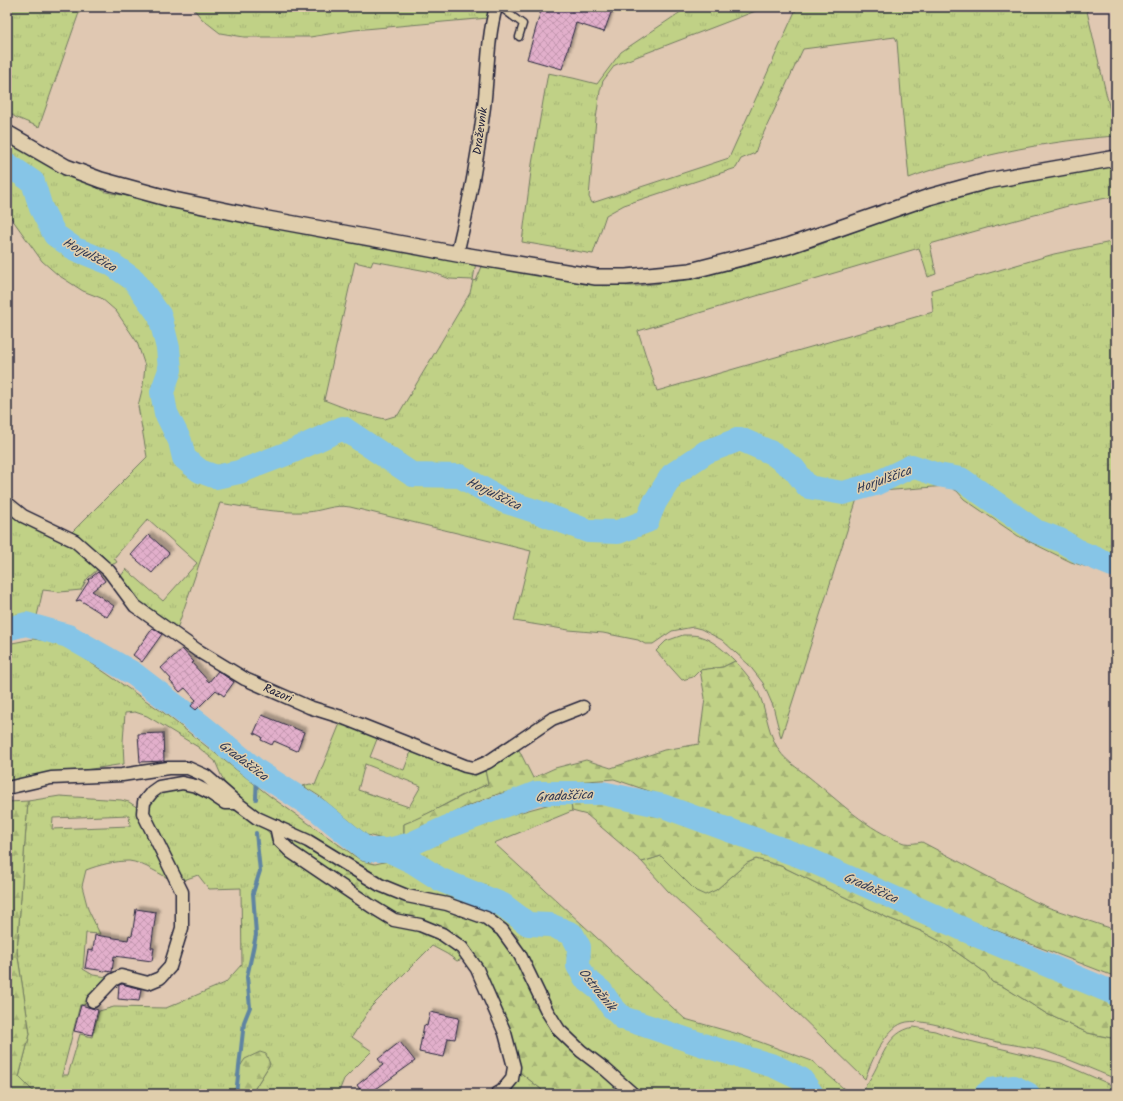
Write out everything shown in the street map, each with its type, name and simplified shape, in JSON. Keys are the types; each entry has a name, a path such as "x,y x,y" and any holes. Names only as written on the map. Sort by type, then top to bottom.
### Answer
{"street":[{"name":"Draževnik","path":"457,254 470,199 477,155 484,106 492,22 496,7"},
{"path":"7,133 66,167 101,180 167,198 251,216 457,254 596,277 626,277 690,270 788,246 929,197 987,181 1116,158"},
{"name":"Razori","path":"7,503 23,516 75,541 109,571 134,606 197,650 245,679 309,707 341,717 464,766 474,768 488,762 552,719 583,707"},
{"path":"7,788 51,778 99,776 168,768 188,768 206,776 257,818 308,841 380,885 407,896 446,904 486,918 502,930 520,955 547,1011 559,1030 581,1051 611,1074 633,1094"},
{"path":"93,1001 113,980 121,976 148,983 160,978 170,966 182,928 182,892 143,813 144,802 152,792 159,787 182,782 196,786 210,793 224,803 237,803"},
{"path":"276,826 279,840 291,852 371,906 394,920 420,924 442,934 462,948 477,969 502,1026 514,1067 512,1079 502,1091 497,1094"}],"lane":[{"path":"500,7 523,24 519,37"}],"green space":[{"path":"7,7 81,7 39,127 15,117 7,111"},
{"path":"192,7 492,7 488,18 354,30 310,37 244,37 220,33 202,19"},
{"path":"688,7 766,7 615,65 603,81 600,91 589,197 592,203 729,158 797,7 1086,7 1116,136 1051,143 1018,149 928,171 909,178 897,41 895,37 803,49 755,153 741,159 736,168 624,205 606,215 593,254 522,242 532,164 548,73 597,84 621,52"},
{"path":"7,140 74,177 106,192 476,262 473,280 476,281 483,264 607,285 637,286 686,280 816,246 942,199 979,188 1116,165 1116,196 1068,206 930,244 936,274 928,277 919,248 638,331 657,391 933,312 931,290 1054,254 1116,241 1116,576 1071,562 1018,536 964,499 957,491 947,486 881,491 857,499 781,738 773,706 763,683 749,665 722,640 701,629 693,627 672,631 653,644 645,644 638,640 603,633 569,630 514,621 531,551 350,507 338,506 307,512 285,512 220,503 177,629 144,607 125,585 121,576 126,569 163,601 197,563 148,519 114,558 117,562 114,564 110,563 102,555 71,533 147,457 138,406 143,386 145,366 137,342 116,311 101,298 83,291 58,275 42,261 7,212","holes":["373,261 432,272 450,279 473,280 470,293 398,415 385,419 358,413 324,400 355,262 371,266"]},
{"path":"7,507 59,536 99,568 87,579 81,590 60,592 43,590 37,616 25,613 7,619"},
{"path":"683,635 699,636 709,640 735,661 723,667 700,670 693,677 682,680 656,651 666,641"},
{"path":"33,639 62,643 164,713 271,797 362,861 375,864 398,859 485,822 554,803 571,802 572,811 494,843 685,1019 738,1034 812,1061 850,1094 639,1094 612,1067 567,1033 551,1008 516,935 489,913 380,881 251,808 224,782 215,761 198,747 147,716 135,712 125,713 123,742 124,764 7,782 7,644"},
{"path":"735,661 755,687 761,698 774,740 782,755 791,763 854,814 878,831 904,843 922,842 1034,901 1050,908 1116,930 1116,977 941,909 684,803 614,779 546,784 498,794 463,808 435,824 404,835 404,824 488,784 485,770 519,750 533,778 555,768 586,760 611,768 664,750 699,744 705,698 700,670 723,667"},
{"path":"341,721 379,734 370,757 404,770 412,749 485,770 488,784 461,796 418,819 404,824 404,835 383,839 367,835 319,796 303,786 310,784 315,785","holes":["365,764 421,786 409,807 358,790"]},
{"path":"183,786 243,815 265,828 270,834 272,843 304,866 437,935 466,958 457,961 432,946 371,1007 352,1037 372,1051 344,1079 338,1094 255,1094 255,1088 270,1064 239,1068 235,1094 35,1094 19,1077 30,1034 17,951 28,801 60,796 121,800 129,802 138,808 175,882 146,867 129,861 96,866 86,870 82,886 88,909 100,934 86,933 83,969 93,975 108,977 84,1005 80,1005 62,1075 68,1075 80,1034 92,1037 99,1011 114,1007 166,1008 225,983 242,964 241,888 209,889 198,875 181,881 146,810 155,792","holes":["129,815 130,826 52,829 53,818"]},
{"path":"28,801 17,951 30,1034 19,1077 35,1094 7,1094 7,802"},
{"path":"599,801 675,819 740,845 803,863 935,927 1116,1003 1116,1039 1088,1033 1047,1014 1004,987 992,982 986,973 945,944 921,931 888,918 781,866 756,859 747,863 716,890 705,895 696,891 661,856 642,862 587,815 572,811 571,802"},
{"path":"291,839 445,908 484,922 507,941 540,1010 627,1094 545,1094 517,1070 481,967 462,940 443,929 395,915 285,841"},
{"path":"661,856 678,873 716,890 747,863 756,859 781,866 888,918 921,931 945,944 986,973 992,982 1004,987 1047,1014 1088,1033 1116,1039 1116,1079 1041,1050 989,1040 933,1024 911,1022 896,1026 890,1032 875,1055 865,1079 749,966 668,891 642,862"},
{"path":"914,1027 1061,1063 1116,1087 1116,1094 858,1094 869,1081 891,1040 897,1034"},
{"path":"260,1052 266,1054 270,1064 255,1088 255,1094 235,1094 239,1068 245,1059"},
{"path":"517,1070 541,1089 545,1094 503,1094"}],"building":[{"path":"542,7 603,7 612,10 604,32 576,23 562,69 527,59"},
{"path":"149,535 169,553 152,573 131,555"},
{"path":"98,572 105,581 92,591 114,606 107,617 80,600 76,601 89,581 88,580"},
{"path":"153,628 162,634 142,662 133,655"},
{"path":"182,649 209,682 218,671 234,682 224,696 216,690 196,710 191,706 196,700 185,688 180,692 161,668"},
{"path":"262,715 304,732 297,751 274,741 272,745 261,740 262,737 254,733"},
{"path":"163,733 164,761 140,762 138,734"},
{"path":"136,909 156,912 151,948 154,948 152,961 114,956 112,972 85,968 88,950 93,951 95,935 128,940 129,935 132,936"},
{"path":"122,984 141,989 139,1001 118,999 119,985"},
{"path":"81,1005 98,1010 92,1035 74,1031"},
{"path":"430,1012 459,1018 455,1039 448,1038 444,1057 419,1052 424,1025 427,1026"},
{"path":"400,1042 415,1061 369,1094 363,1094 357,1085 383,1065 378,1059"}],"waterway":[{"name":"Horjulščica","path":"7,164 33,182 41,208 55,235 75,249 110,263 134,280 160,316 168,348 170,370 162,392 166,413 180,441 184,458 200,471 216,477 239,472 291,452 343,428 413,475 460,476 504,501 588,531 618,532 647,521 655,502 672,475 706,452 740,439 772,453 794,469 808,487 843,493 875,484 912,466 938,475 961,479 1036,531 1060,540 1080,552 1112,565 1116,565"},
{"name":"Gradaščica","path":"7,629 26,624 68,636 134,674 202,726 257,771 319,811 367,850 388,850 411,844 448,827 537,793 602,793 663,806 803,857 983,938 1116,994"},
{"path":"256,799 257,771"},
{"path":"236,1094 244,1022 250,1007 247,977 256,935 253,893 260,871 256,833"},
{"name":"Ostrožnik","path":"388,850 413,862 441,880 503,905 528,924 550,925 572,934 579,947 578,966 586,979 601,991 612,1007 623,1018 712,1048 774,1066 801,1079 812,1094"},
{"name":"Ostrožnik","path":"986,1094 991,1090 1014,1087 1028,1094"}]}
